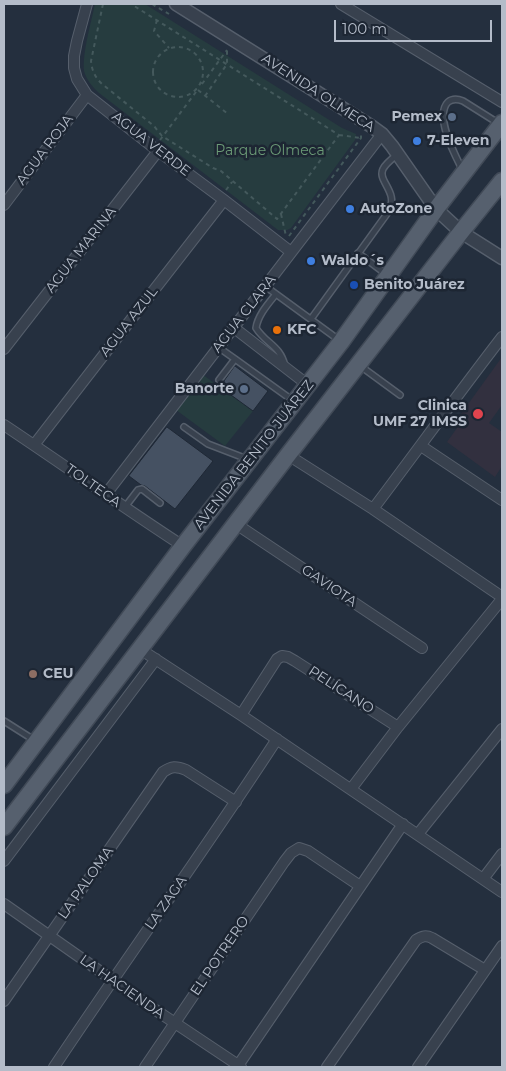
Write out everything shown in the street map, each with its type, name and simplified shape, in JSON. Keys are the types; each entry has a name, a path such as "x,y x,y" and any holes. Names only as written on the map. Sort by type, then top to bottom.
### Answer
{"main road":[{"name":"AVENIDA BENITO JUÁREZ","path":"4,785 183,546 341,342 436,209 502,124"},
{"name":"AVENIDA BENITO JUÁREZ","path":"4,827 288,455 502,181"}],"street":[{"name":"AGUA VERDE","path":"87,4 74,56 74,68 77,79 87,95 224,196 291,252"},
{"path":"341,4 502,102"},
{"name":"AVENIDA OLMECA","path":"172,9 358,116 382,134 436,209 461,232 502,258"},
{"name":"AGUA ROJA","path":"4,204 87,95"},
{"name":"AGUA CLARA","path":"106,494 382,134"},
{"name":"AGUA MARINA","path":"4,349 158,146"},
{"name":"AGUA AZUL","path":"34,445 224,196"},
{"path":"233,327 308,385"},
{"path":"373,509 502,337"},
{"name":"TOLTECA","path":"4,424 183,546"},
{"path":"421,446 502,500"},
{"path":"288,455 373,509 502,598 398,727 352,789"},
{"name":"GAVIOTA","path":"236,524 422,648"},
{"path":"140,649 352,789 502,892"},
{"name":"PELÍCANO","path":"241,715 277,659 282,656 295,661 398,727"},
{"path":"4,861 156,660"},
{"path":"418,834 501,733"},
{"name":"LA ZAGA","path":"54,1067 236,802 277,739"},
{"name":"LA PALOMA","path":"4,1001 163,772 170,767 178,766 236,802"},
{"path":"239,1067 403,824"},
{"name":"EL POTRERO","path":"145,1067 291,853 299,848 308,851 360,886"},
{"path":"483,879 502,854"},
{"name":"LA HACIENDA","path":"4,904 239,1067"},
{"path":"327,1067 416,940 422,936 432,938 485,970"},
{"path":"418,1067 502,946"}],"lane":[{"path":"464,174 443,120 445,107 448,102 458,99 463,101 502,124"},
{"path":"311,319 385,218 392,205 392,198 382,172 385,166 398,154"},
{"path":"358,253 388,275"},
{"path":"265,286 341,342"},
{"path":"276,294 260,315 256,328 280,353 286,367"},
{"path":"218,347 295,402"},
{"path":"218,380 235,359"},
{"path":"359,365 400,395"},
{"path":"184,427 208,444 250,461"},
{"path":"125,508 138,490 142,489 160,503"},
{"path":"4,721 37,742"}],"path":[{"path":"103,4 90,61 96,77 154,126 162,136 213,168 221,171 277,219 339,135"},
{"path":"131,4 339,135 361,138"},
{"path":"152,4 172,9"},
{"path":"157,20 154,31 169,48"},
{"path":"177,46 194,52 200,58 203,66 202,83 197,90 182,98 166,95 159,90 155,83 153,67 162,53 169,48 177,46"},
{"path":"158,146 162,136 228,50 227,64 205,96"},
{"path":"198,90 228,114"},
{"path":"287,238 361,138 361,132"},
{"path":"224,196 233,181"},
{"path":"280,214 287,238"},
{"path":"279,232 287,238"}],"shaded area":[{"name":"Clinica UMF 27 IMSS","path":"502,357 502,405 489,423 502,432 502,466 495,477 447,442 457,428 453,425"}],"green space":[{"name":"Parque Olmeca","path":"95,4 145,4 342,128 356,134 355,140 291,228 278,230 99,93 88,80 84,68 87,40"},
{"path":"199,372 253,411 225,446 172,407"}],"building":[{"name":"Banorte","path":"235,366 268,391 253,411 220,387"},
{"path":"167,427 213,461 175,509 129,476"}],"place":[{"name":"Pemex","path":"452,117"},
{"name":"7-Eleven","path":"417,141"},
{"name":"AutoZone","path":"350,209"},
{"name":"Waldo´s","path":"311,261"},
{"name":"Benito Juárez","path":"354,285"},
{"name":"KFC","path":"277,330"},
{"name":"Banorte","path":"244,389"},
{"name":"Clinica UMF 27 IMSS","path":"478,414"},
{"name":"CEU","path":"33,674"}]}
